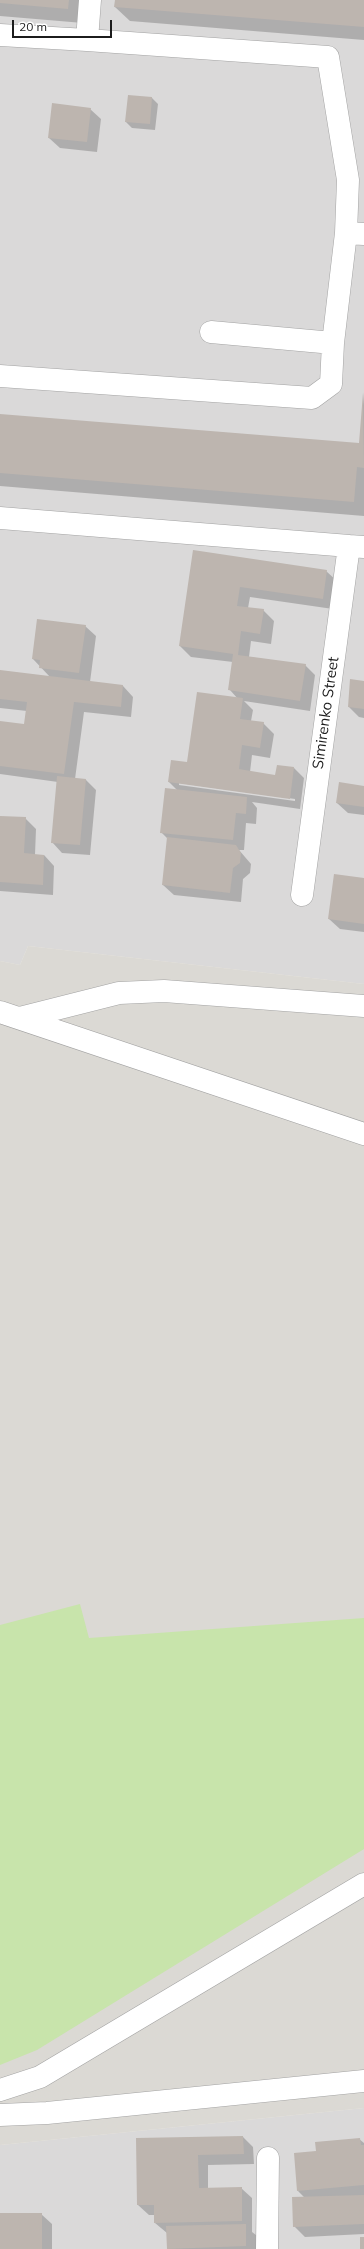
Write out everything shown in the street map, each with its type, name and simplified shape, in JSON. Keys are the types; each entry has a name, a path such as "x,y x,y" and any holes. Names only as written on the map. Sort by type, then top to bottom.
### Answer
{"street":[{"path":"87,40 90,0"},
{"path":"0,35 328,57 348,180 355,234 333,343 331,384 312,398 0,376"},
{"path":"211,332 333,343"},
{"path":"0,518 356,547"},
{"name":"Simirenko Street","path":"302,895 356,547"},
{"path":"10,1015 118,993 164,991 364,1006"},
{"path":"10,1015 364,1134"},
{"path":"0,2090 40,2077 364,1884"},
{"path":"0,2115 47,2113 364,2081"},
{"path":"267,2249 268,2158"}],"shaded area":[{"path":"0,0 364,0 364,984 28,946 20,965 0,961"},
{"path":"28,946 364,984 364,2108 0,2145 0,961 20,965"},
{"path":"364,2108 364,2249 0,2249 0,2145"}],"green space":[{"path":"80,1604 89,1638 364,1618 364,1849 37,2050 0,2065 0,1625"}],"building":[{"path":"0,0 69,0 68,9 0,3"},
{"path":"115,0 364,0 364,27 114,7"},
{"path":"128,95 152,97 150,124 125,122"},
{"path":"52,103 91,108 87,142 48,138"},
{"path":"363,393 364,468 357,467 354,502 0,473 0,414 359,443"},
{"path":"193,550 327,570 323,599 240,587 237,606 264,609 260,634 241,631 238,655 306,664 300,701 228,690 233,654 179,646"},
{"path":"37,619 86,625 79,673 39,668 40,660 32,659"},
{"path":"0,670 123,685 121,707 74,702 64,774 0,766 0,721 24,724 27,702 0,699"},
{"path":"350,679 364,681 364,709 348,707"},
{"path":"197,692 243,698 240,719 264,722 260,748 242,745 239,769 275,775 277,765 294,767 290,799 168,782 171,760 187,762"},
{"path":"57,776 86,779 80,845 51,843"},
{"path":"339,782 364,786 364,807 336,803"},
{"path":"165,788 247,797 246,814 236,813 233,840 160,833"},
{"path":"0,816 26,817 24,853 44,855 43,885 0,882"},
{"path":"167,837 236,845 241,853 240,863 233,868 230,893 162,885"},
{"path":"334,874 364,878 364,924 328,919"},
{"path":"243,2136 244,2154 198,2155 199,2188 242,2187 242,2221 154,2223 154,2205 137,2205 136,2138"},
{"path":"360,2138 361,2145 364,2145 364,2185 297,2191 294,2153 316,2151 315,2142"},
{"path":"364,2195 364,2224 293,2227 292,2197"},
{"path":"0,2213 42,2213 42,2249 0,2249"},
{"path":"246,2224 246,2246 167,2249 166,2226"},
{"path":"360,2237 364,2237 364,2249 360,2249"}]}
